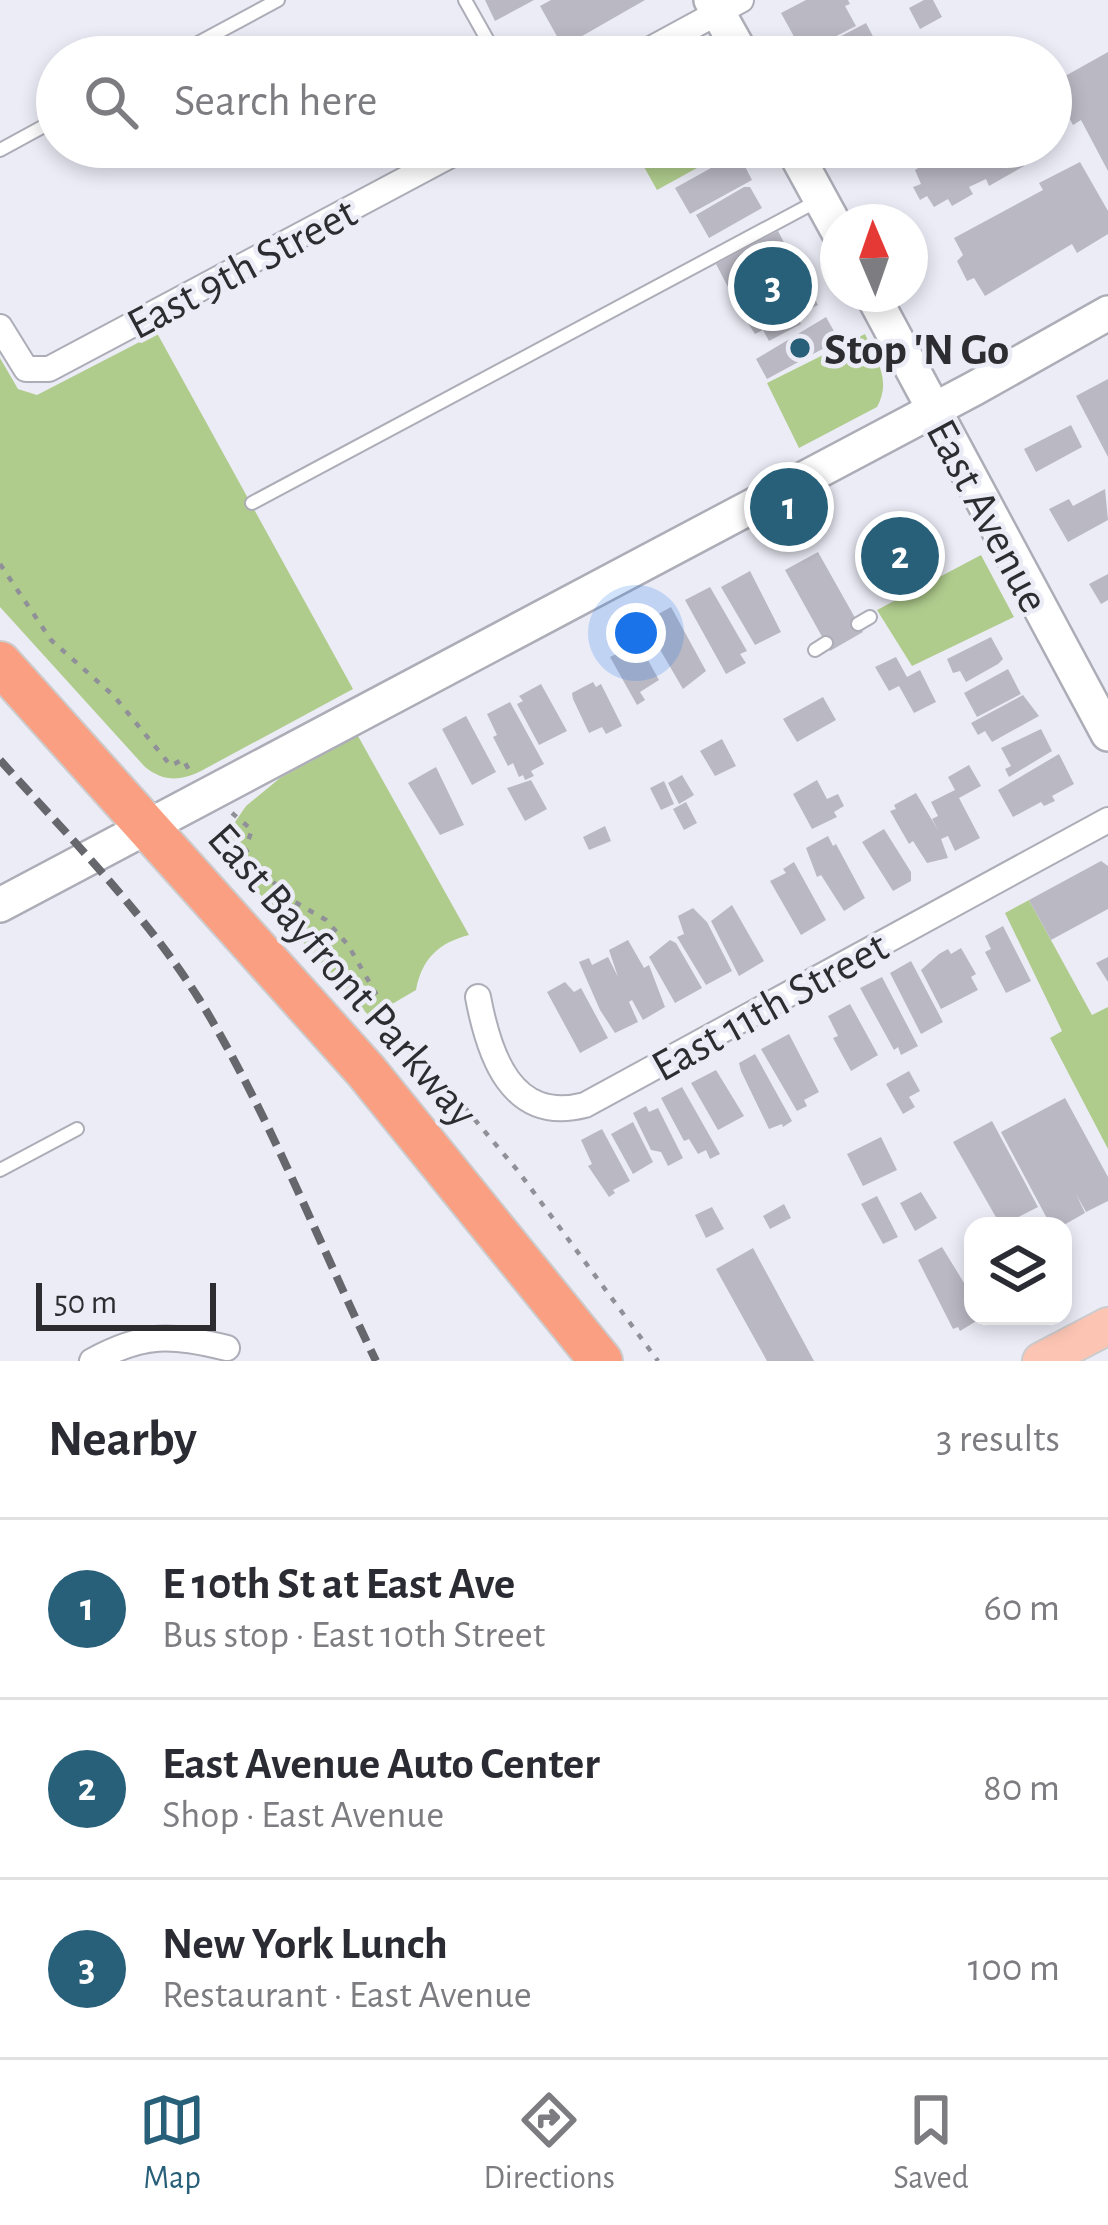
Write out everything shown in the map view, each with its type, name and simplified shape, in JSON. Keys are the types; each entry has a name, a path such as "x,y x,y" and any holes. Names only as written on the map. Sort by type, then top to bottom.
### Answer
{"highway":[{"name":"East Bayfront Parkway","path":"0,663 366,1071 601,1361"}],"main road":[{"path":"1041,1361 1108,1327"}],"street":[{"path":"670,36 723,4 735,36"},
{"name":"East 9th Street","path":"0,327 17,358 32,371 50,369 427,168"},
{"path":"803,168 823,204"},
{"name":"East Avenue","path":"881,312 1108,734"},
{"path":"0,905 1108,313"},
{"name":"East 11th Street","path":"478,997 491,1053 517,1091 550,1108 584,1105 1108,820"},
{"path":"92,1361 156,1338 178,1336 227,1348"}],"lane":[{"path":"211,36 278,0"},
{"path":"465,0 485,36"},
{"path":"0,149 36,130"},
{"path":"252,503 820,199"},
{"path":"0,1170 76,1129"}],"path":[{"path":"0,564 51,640 114,696 171,766 183,759 194,780 252,830 244,849 271,880 295,902 326,920 348,945 391,1020 518,1171 658,1361"}],"green space":[{"path":"645,168 697,168 657,190"},
{"path":"157,333 353,689 201,771 172,778 145,767 0,607 0,358 18,389 37,395"},
{"path":"865,334 883,379 877,407 799,448 767,383"},
{"path":"981,555 1014,617 912,666 877,610"},
{"path":"358,736 469,935 448,943 427,961 416,990 370,1017 241,873 230,840 233,825 246,806 280,778"},
{"path":"1029,900 1092,1015 1108,1007 1108,1149 1050,1038 1062,1031 1005,913"}],"building":[{"path":"485,0 534,0 495,21"},
{"path":"551,0 645,0 582,36 557,36 540,6"},
{"path":"806,0 848,0 845,6 856,26 836,36 794,36 781,13"},
{"path":"933,0 942,17 920,29 909,8"},
{"path":"866,23 873,36 841,36"},
{"path":"1108,52 1108,171 1081,120 1072,123 1072,72"},
{"path":"1080,162 1108,211 1108,234 1077,253 1072,244 985,296 974,278 967,281 957,261 963,255 954,238 1043,190 1039,183"},
{"path":"711,168 746,168 752,180 690,214 675,188"},
{"path":"1020,168 989,186 986,179 969,187 973,194 952,206 948,199 934,207 927,196 920,200 913,187 921,184 915,170"},
{"path":"750,187 762,208 709,238 696,215"},
{"path":"778,231 790,254 728,287 716,264"},
{"path":"794,260 805,280 746,317 733,294"},
{"path":"810,290 818,305 797,316 801,324 769,341 763,330 755,334 748,323"},
{"path":"826,317 839,340 767,379 756,359"},
{"path":"1108,379 1108,457 1076,396"},
{"path":"1071,425 1082,447 1036,472 1024,449"},
{"path":"1105,489 1108,520 1068,542 1049,509 1069,499 1073,506"},
{"path":"876,537 933,548 923,580 869,558"},
{"path":"818,552 863,632 830,651 785,570"},
{"path":"750,571 781,632 755,645 721,587"},
{"path":"1108,574 1108,600 1101,604 1089,584"},
{"path":"710,587 747,651 740,654 746,663 726,674 685,600"},
{"path":"671,607 706,671 683,689 644,622"},
{"path":"633,633 659,680 640,692 645,700 637,705 610,657 616,654 610,645"},
{"path":"991,637 1003,659 998,664 966,682 960,671 953,673 947,659"},
{"path":"896,657 907,677 920,670 936,702 914,713 899,686 889,691 875,667"},
{"path":"1008,669 1021,694 977,717 964,693"},
{"path":"593,682 596,687 601,684 622,726 606,734 602,727 589,733 573,699 572,693"},
{"path":"541,684 567,731 539,745 517,704 523,701 519,696"},
{"path":"1023,695 1039,716 992,742 985,731 978,735 971,723"},
{"path":"823,697 836,720 797,742 783,719"},
{"path":"510,702 544,764 525,780 513,763 508,766 487,714"},
{"path":"466,716 496,772 472,785 442,729"},
{"path":"1041,729 1052,751 1009,777 1005,769 1011,766 1001,748"},
{"path":"722,739 736,766 715,776 700,751"},
{"path":"1059,754 1074,784 1052,796 1055,801 1044,806 1041,802 1013,817 998,790"},
{"path":"969,765 981,786 959,798 980,838 955,851 948,836 941,839 948,858 927,863 913,841 909,844 890,811 916,793 939,832 931,802 955,790 948,777"},
{"path":"436,767 464,825 440,835 408,783"},
{"path":"682,775 694,795 679,804 668,783"},
{"path":"531,780 547,809 525,821 507,788"},
{"path":"817,780 827,799 838,794 844,806 834,812 837,817 812,829 793,794"},
{"path":"664,781 674,804 661,810 650,788"},
{"path":"686,802 697,823 684,830 673,809"},
{"path":"605,826 611,841 589,850 583,837"},
{"path":"884,829 911,872 911,881 893,891 862,842"},
{"path":"828,836 865,898 844,911 821,875 817,877 806,848"},
{"path":"1101,861 1108,866 1108,909 1051,940 1029,900"},
{"path":"794,862 826,920 801,935 770,881 786,873 783,869"},
{"path":"732,905 764,961 739,976 711,921"},
{"path":"693,908 707,922 732,971 706,985 677,937 684,934 678,916"},
{"path":"1003,926 1031,981 1006,993 985,952 991,949 985,936"},
{"path":"628,940 644,968 649,965 665,1007 643,1020 632,1000 638,1022 615,1033 579,962 589,958 592,965 608,957 618,977 609,950"},
{"path":"670,940 702,988 675,1003 649,957"},
{"path":"961,948 976,974 971,977 978,990 941,1009 921,970 948,949 951,954"},
{"path":"1108,957 1108,982 1096,963"},
{"path":"911,961 943,1022 921,1034 890,973"},
{"path":"882,977 918,1046 901,1055 860,988"},
{"path":"565,982 574,992 581,988 608,1038 580,1053 547,992"},
{"path":"850,1004 878,1055 851,1071 833,1038 838,1036 828,1016"},
{"path":"789,1034 819,1092 804,1100 807,1106 797,1111 761,1049"},
{"path":"755,1054 792,1121 783,1127 769,1129 741,1071 739,1063"},
{"path":"716,1070 744,1116 718,1130 691,1083"},
{"path":"909,1071 920,1091 909,1097 915,1107 903,1114 886,1084"},
{"path":"682,1087 720,1154 710,1159 706,1150 698,1154 689,1139 684,1141 661,1098"},
{"path":"1065,1098 1108,1177 1108,1201 1086,1212 1076,1194 1085,1213 1072,1220 1046,1217 1001,1132"},
{"path":"646,1106 649,1112 658,1108 683,1158 668,1166 661,1152 651,1150 633,1113"},
{"path":"992,1121 1038,1207 1019,1217 996,1217 953,1142"},
{"path":"633,1122 653,1162 633,1174 611,1134"},
{"path":"602,1129 630,1181 609,1197 588,1166 592,1164 581,1140"},
{"path":"881,1137 897,1170 863,1186 847,1154"},
{"path":"921,1192 937,1218 915,1231 900,1203"},
{"path":"877,1196 898,1237 883,1244 861,1204"},
{"path":"784,1204 791,1218 770,1229 763,1216"},
{"path":"712,1207 724,1229 706,1238 695,1215"},
{"path":"942,1247 964,1283 964,1325 970,1325 953,1329 918,1260"},
{"path":"753,1248 814,1361 767,1361 716,1269"}],"railway":[{"path":"0,760 130,905 199,999 270,1131 376,1361"}],"place":[{"name":"New York Lunch","path":"773,286"},
{"name":"Stop 'N Go","path":"800,348"},
{"name":"E 10th St at East Ave","path":"789,507"},
{"name":"East Avenue Auto Center","path":"900,556"}]}
